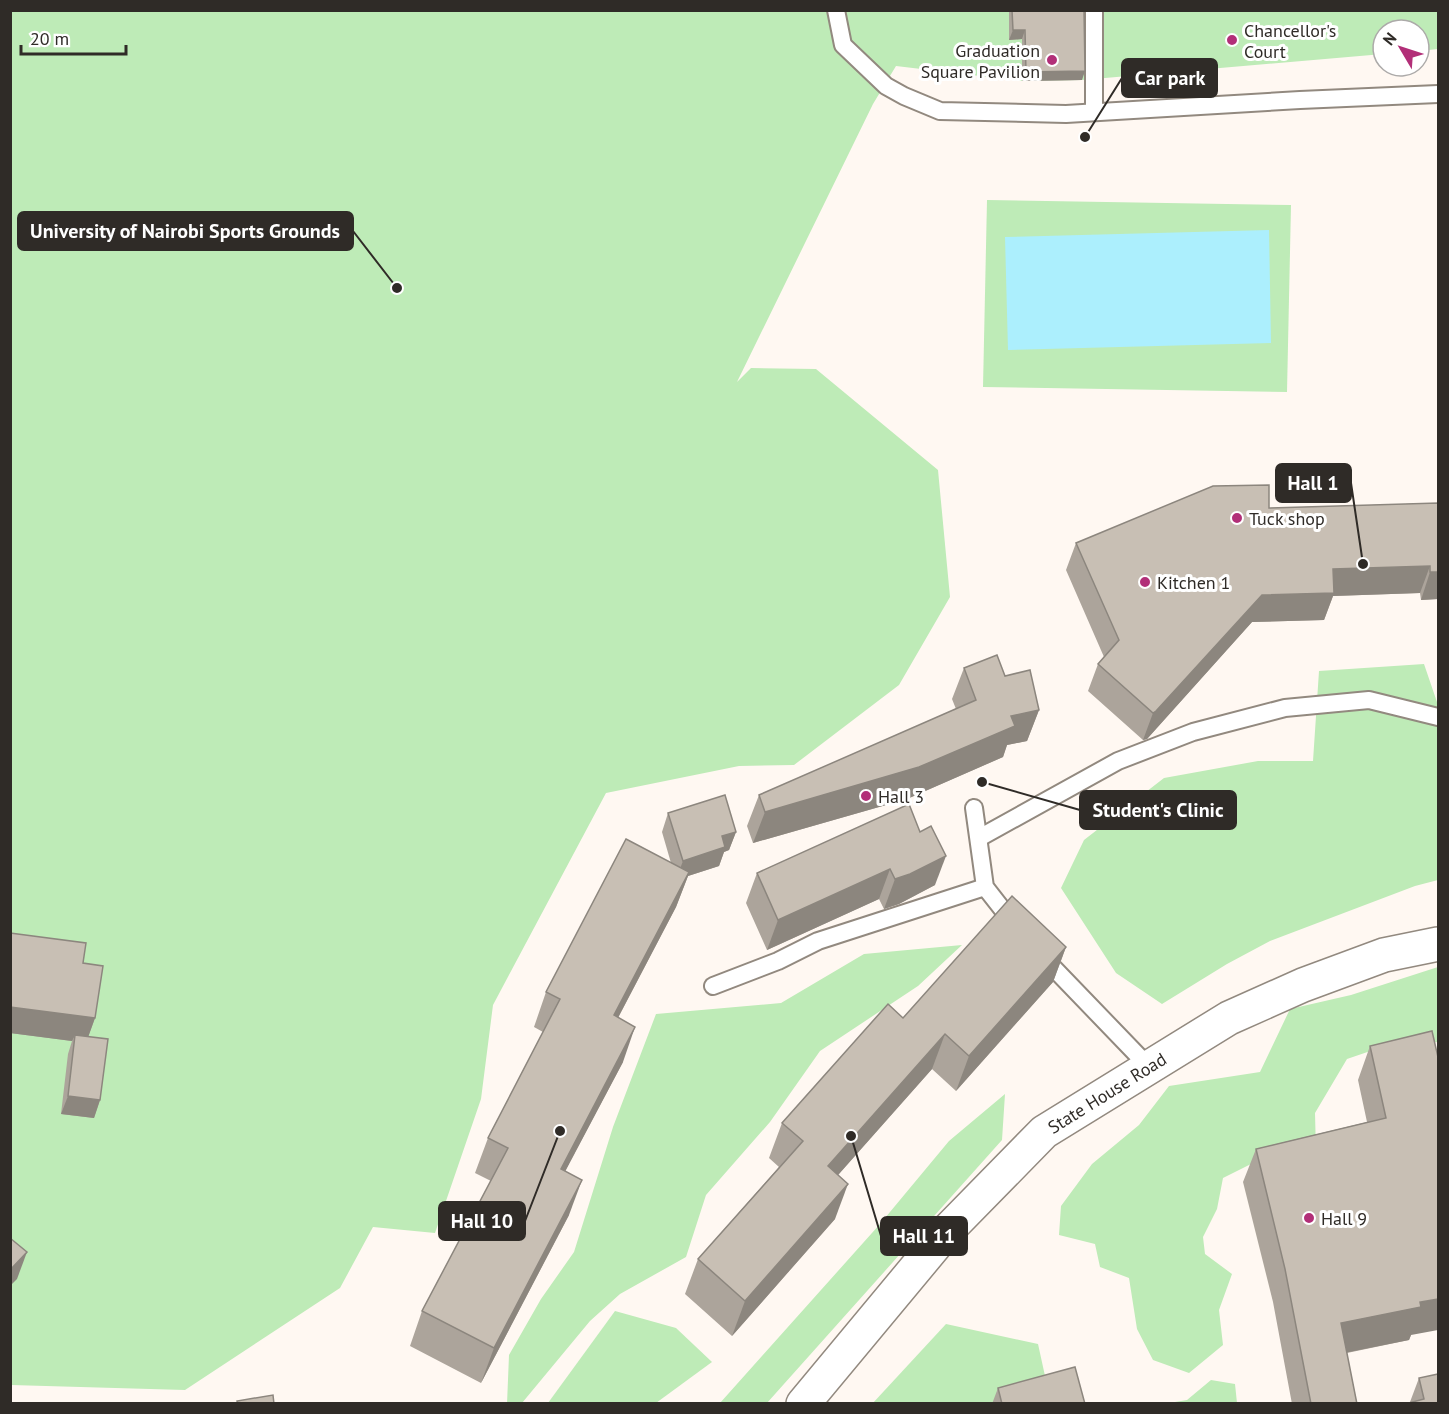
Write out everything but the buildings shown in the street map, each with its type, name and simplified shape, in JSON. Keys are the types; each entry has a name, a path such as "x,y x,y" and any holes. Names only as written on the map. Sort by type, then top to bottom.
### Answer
{"street":[{"name":"State House Road","path":"803,1404 946,1232 1044,1131 1229,1018 1303,985 1384,955 1438,944"}],"lane":[{"path":"836,10 843,45 886,86 940,111 1065,114 1438,94"},
{"path":"1094,10 1094,112"},
{"path":"979,838 1119,761 1193,732 1285,708 1369,700 1438,717"},
{"path":"974,808 985,887 1028,941 1148,1066"},
{"path":"713,986 778,961 818,941 985,887"}],"green space":[{"path":"11,11 1438,11 1438,49 1431,50 1431,18 1371,18 1371,55 1082,80 1022,81 896,66 873,104 737,382 751,368 816,369 938,470 950,597 899,685 794,765 739,766 606,793 493,1005 481,1099 435,1233 373,1227 340,1288 185,1390 11,1385"},
{"path":"987,200 1291,205 1287,392 983,387"},
{"path":"1424,664 1438,705 1438,880 1415,886 1270,941 1162,1004 1116,973 1061,888 1084,840 1164,778 1258,761 1313,761 1319,671"},
{"path":"962,945 918,986 820,1051 770,1122 706,1195 686,1257 620,1294 590,1321 522,1403 507,1404 509,1355 541,1299 574,1252 613,1127 656,1014 781,1003 864,954"},
{"path":"1438,967 1438,1042 1385,1046 1347,1059 1315,1113 1316,1152 1257,1161 1223,1178 1217,1209 1203,1237 1205,1254 1232,1274 1219,1310 1223,1345 1189,1373 1153,1360 1137,1329 1129,1278 1100,1267 1095,1244 1059,1235 1061,1206 1092,1164 1139,1125 1169,1086 1260,1072 1290,1009 1351,995"},
{"path":"1005,1094 1002,1140 767,1403 720,1403 880,1224 949,1141"},
{"path":"615,1311 676,1328 712,1362 656,1403 548,1403"},
{"path":"946,1324 1038,1344 1045,1376 1009,1403 872,1404"},
{"path":"1211,1380 1235,1384 1237,1403 1169,1403 1187,1400"}],"water":[{"path":"1269,230 1271,343 1008,350 1005,237"}],"place":[{"name":"Chancellor's Court","path":"1232,40"},
{"name":"Graduation Square Pavilion","path":"1052,60"},
{"name":"Car park","path":"1085,137"},
{"name":"University of Nairobi Sports Grounds","path":"397,288"},
{"name":"Tuck shop","path":"1237,518"},
{"name":"Hall 1","path":"1363,564"},
{"name":"Kitchen 1","path":"1145,582"},
{"name":"Student's Clinic","path":"982,782"},
{"name":"Hall 3","path":"866,796"},
{"name":"Hall 10","path":"560,1131"},
{"name":"Hall 11","path":"851,1136"},
{"name":"Hall 9","path":"1309,1218"}]}
